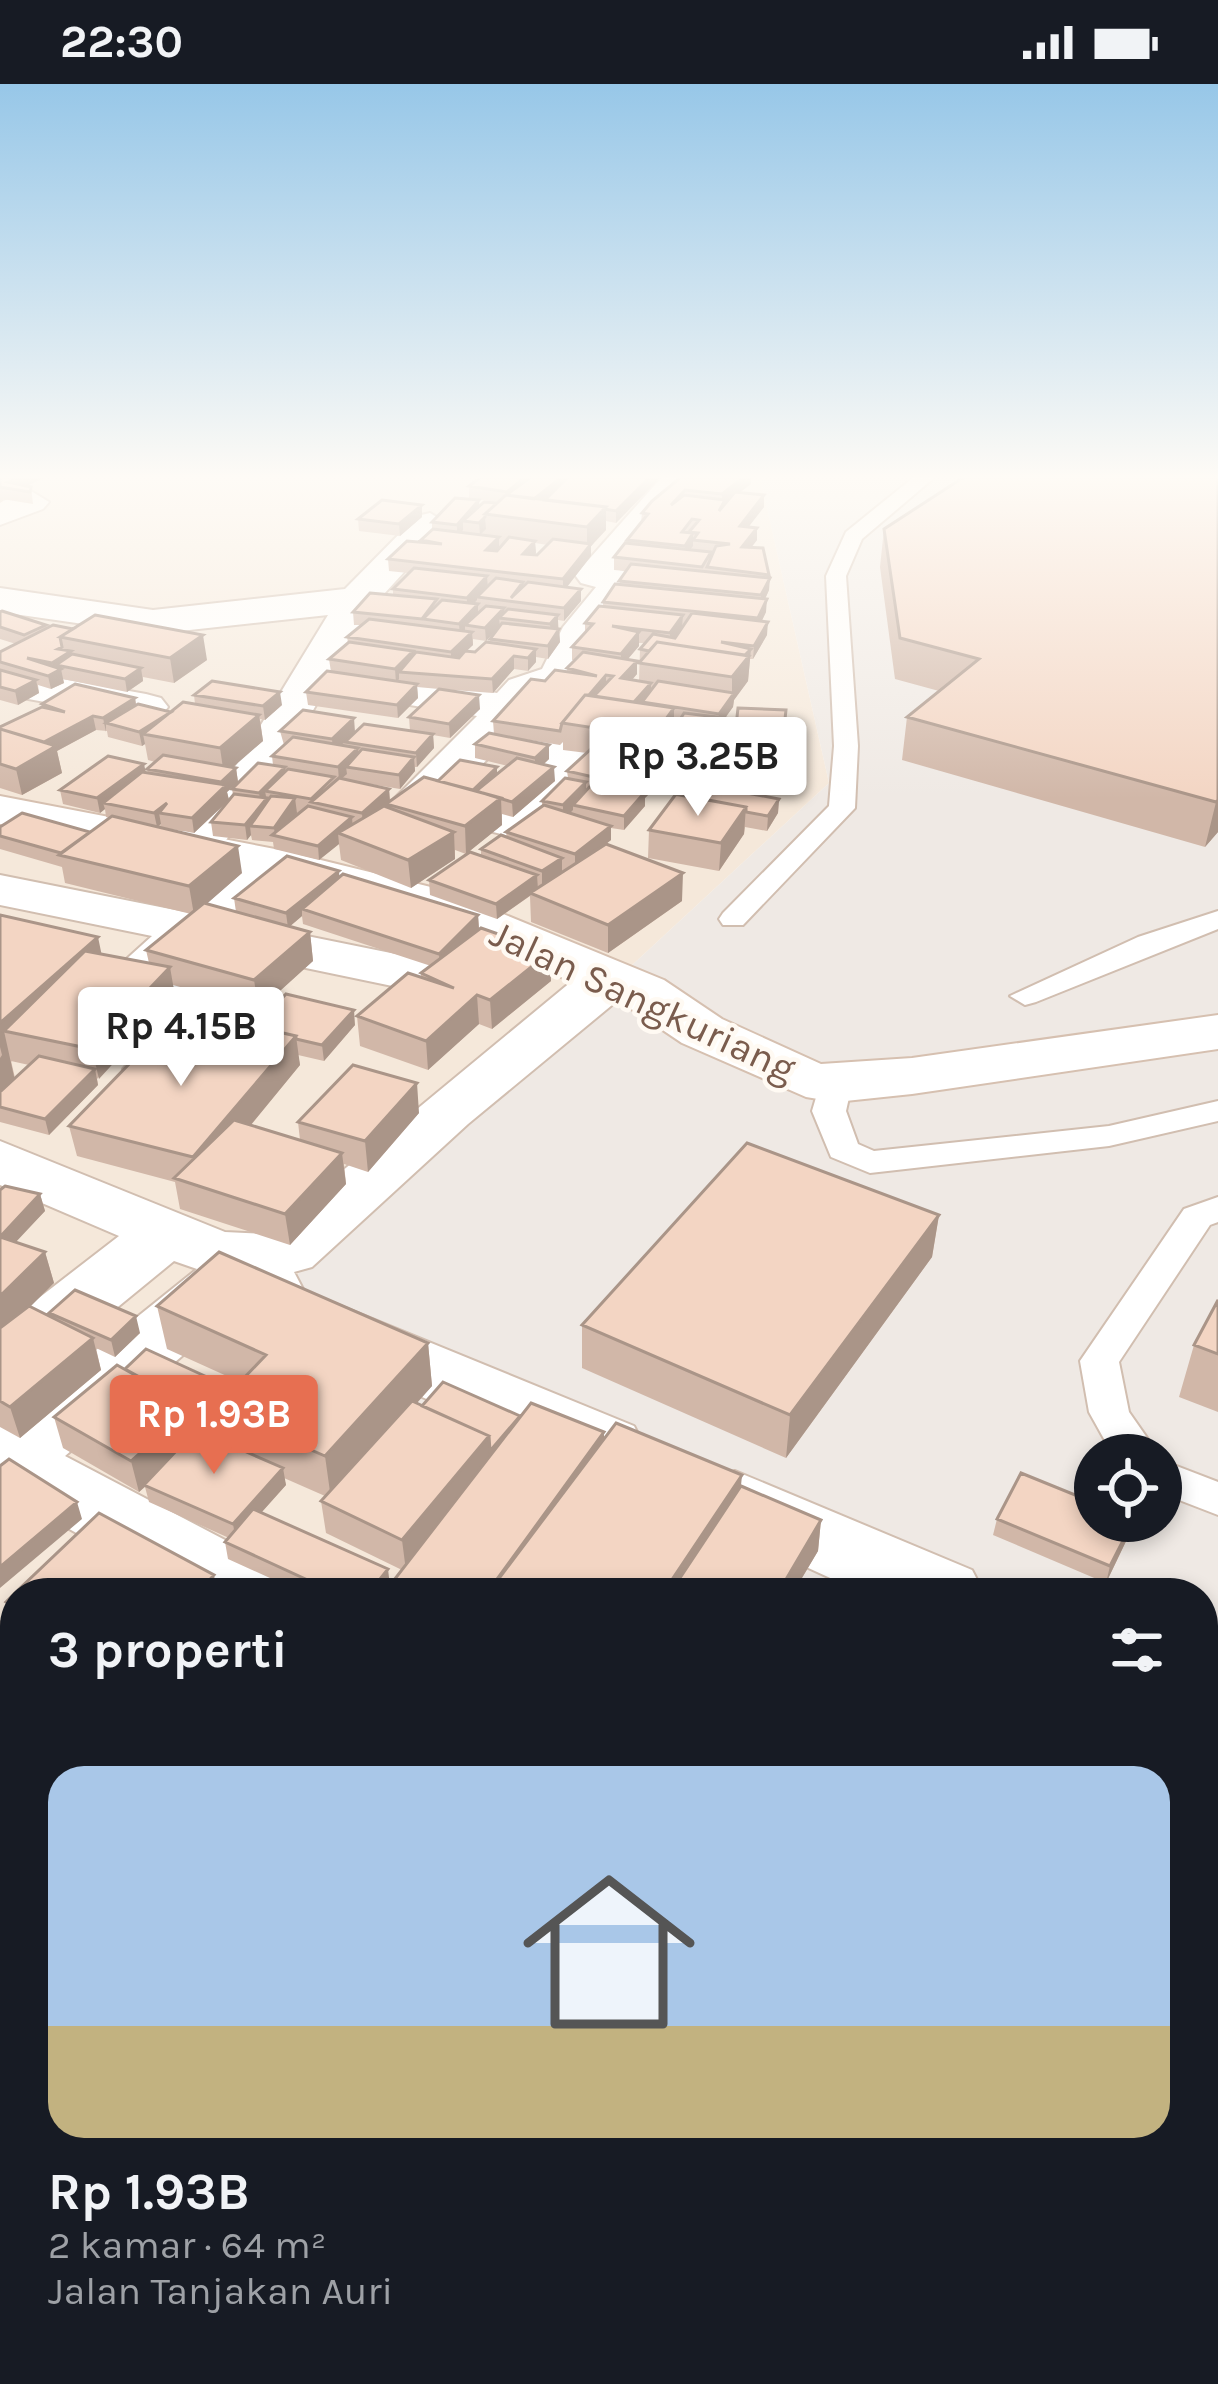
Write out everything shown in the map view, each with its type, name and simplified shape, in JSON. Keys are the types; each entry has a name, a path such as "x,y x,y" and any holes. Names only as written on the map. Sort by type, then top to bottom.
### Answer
{"street":[{"path":"0,600 153,622 335,584"},
{"path":"193,849 256,770 311,677 354,584"},
{"path":"418,799 530,684 559,677 583,627 619,584"},
{"path":"311,677 495,723 581,758 518,823 412,898"},
{"path":"0,681 193,715"},
{"path":"18,724 74,695"},
{"path":"237,720 280,725"},
{"path":"256,770 302,778"},
{"path":"372,791 518,823"},
{"name":"Jalan Sangkuriang","path":"0,810 280,865 412,898 644,992 702,1031 833,1097 1218,1032"},
{"path":"280,865 138,973 142,980 207,999 210,1007 61,1151 165,1234 253,1259 279,1306 856,1575"},
{"path":"0,890 426,976"},
{"path":"225,1578 5,1458 253,1259 288,1251 447,1111 610,979"},
{"name":"Jalan Sangkuriang","path":"1154,1045 1218,1055"},
{"path":"0,1365 165,1234"}],"lane":[{"path":"733,919 842,808 846,746 836,584"},
{"path":"1025,996 1148,943 1218,920"},
{"path":"833,1097 842,1150 870,1162 1109,1136 1218,1111"},
{"path":"1118,1434 1103,1403 1099,1361 1197,1216 1218,1208"},
{"path":"1182,1484 1218,1499"}],"shaded area":[{"path":"0,584 784,584 829,783 246,1322 783,1578 0,1578"},
{"path":"784,584 1218,584 1218,1578 782,1578 245,1323 829,783"}],"building":[{"path":"398,584 479,584 467,598 393,589"},
{"path":"490,584 521,584 511,598 526,584 581,589 564,608 477,597"},
{"path":"615,584 767,599 758,618 603,602"},
{"path":"653,584 767,584 761,595"},
{"path":"892,584 1218,584 1218,800 907,717 979,659 900,638"},
{"path":"370,593 437,599 422,619 353,612"},
{"path":"442,600 478,604 459,624 423,619"},
{"path":"486,606 504,608 485,628 465,625"},
{"path":"599,606 683,615 670,633 612,626 639,632 621,654 572,647 593,624 585,623"},
{"path":"508,609 558,615 550,624 499,618"},
{"path":"2,611 46,625 24,635 0,627"},
{"path":"692,613 768,622 754,646 721,642 751,649 745,655 657,642 649,651 640,649 653,634 675,638"},
{"path":"95,615 203,635 170,658 60,637"},
{"path":"369,619 472,632 451,652 347,637"},
{"path":"502,623 559,629 548,646 490,639"},
{"path":"53,625 73,629 60,637 62,647 58,649 71,651 52,663 27,658 61,669 48,676 0,662 0,652"},
{"path":"349,642 413,651 395,669 329,659"},
{"path":"486,642 536,649 528,658 514,656 492,679 399,672 416,652 459,658"},
{"path":"657,642 749,656 732,677 639,663"},
{"path":"583,652 637,661 621,678 651,683 634,702 594,696 613,676 606,675 560,731 493,721 531,679 545,681 555,670 597,676 567,668"},
{"path":"72,654 141,668 125,679 56,665"},
{"path":"0,670 36,680 15,691 0,687"},
{"path":"327,671 417,684 397,705 306,692"},
{"path":"212,681 280,692 263,706 194,695"},
{"path":"658,681 734,693 719,714 642,702"},
{"path":"75,684 135,698 103,718 93,716 44,742 0,729 42,707 65,712 42,704"},
{"path":"439,689 479,695 449,724 409,717"},
{"path":"585,695 674,708 653,737 562,723"},
{"path":"183,702 259,715 220,748 143,734"},
{"path":"138,704 171,712 139,732 106,723"},
{"path":"738,708 786,710 784,728 742,721 736,726"},
{"path":"303,710 354,718 332,739 280,731"},
{"path":"684,713 725,718 704,756 661,751"},
{"path":"742,721 800,734 760,776 699,761"},
{"path":"364,724 433,734 416,753 345,742"},
{"path":"0,729 56,746 16,769 0,764"},
{"path":"489,733 549,745 535,758 475,744"},
{"path":"293,737 358,748 338,767 272,756"},
{"path":"362,749 414,757 399,775 346,767"},
{"path":"591,749 663,766 641,788 567,771"},
{"path":"163,755 236,768 221,782 147,769"},
{"path":"108,756 144,764 97,798 60,790"},
{"path":"517,758 554,767 512,802 476,791"},
{"path":"460,760 497,767 473,790 438,781"},
{"path":"258,763 285,767 259,793 232,789"},
{"path":"288,769 334,777 311,799 265,791"},
{"path":"142,772 226,785 192,818 159,813 167,803 154,813 103,803"},
{"path":"424,777 501,798 465,826 386,804"},
{"path":"339,778 389,789 362,813 311,802"},
{"path":"565,778 586,782 563,805 542,801"},
{"path":"594,782 645,792 624,816 573,805"},
{"path":"688,782 779,799 768,816 746,812 746,807 679,795"},
{"path":"234,794 267,798 245,825 211,822"},
{"path":"676,794 746,807 721,843 649,830"},
{"path":"271,796 295,798 274,828 250,826"},
{"path":"544,805 611,826 575,854 506,832"},
{"path":"308,806 352,817 318,846 272,835"},
{"path":"384,806 454,832 408,860 338,833"},
{"path":"22,813 90,832 61,853 0,836 0,827"},
{"path":"112,816 238,846 189,886 59,855"},
{"path":"501,835 562,858 542,871 481,849"},
{"path":"606,844 683,873 608,925 530,893"},
{"path":"470,852 537,875 496,904 429,880"},
{"path":"287,856 339,871 286,913 234,898"},
{"path":"343,874 478,915 439,954 302,909"},
{"path":"204,903 310,932 254,980 146,950"},
{"path":"0,915 98,937 0,1023"},
{"path":"481,928 550,952 490,1000 477,995 426,1041 357,1016 408,973 454,988 421,973"},
{"path":"85,951 170,967 92,1049 4,1031"},
{"path":"222,992 271,1005 234,1041 182,1029"},
{"path":"286,994 354,1010 322,1045 253,1029"},
{"path":"167,1025 242,1043 240,1048 261,1028 296,1036 193,1157 69,1126"},
{"path":"39,1056 95,1069 45,1119 0,1107 0,1092"},
{"path":"353,1065 417,1083 365,1141 298,1122"},
{"path":"234,1120 342,1153 285,1214 174,1178"},
{"path":"747,1143 939,1215 790,1415 582,1325"},
{"path":"5,1186 40,1194 0,1237 0,1190"},
{"path":"0,1237 45,1252 0,1296"},
{"path":"219,1252 428,1343 325,1456 215,1408 266,1355 157,1306"},
{"path":"75,1290 136,1316 111,1340 49,1313"},
{"path":"1218,1300 1218,1354 1194,1345"},
{"path":"29,1306 93,1338 10,1407 0,1401 0,1328"},
{"path":"146,1349 233,1389 215,1408 217,1415 214,1418 125,1369"},
{"path":"117,1365 192,1407 131,1461 54,1417"},
{"path":"443,1382 520,1416 490,1451 489,1436 422,1406"},
{"path":"412,1401 489,1436 402,1540 321,1501"},
{"path":"531,1403 604,1432 498,1578 396,1578"},
{"path":"616,1423 742,1475 673,1578 499,1578"},
{"path":"196,1430 283,1468 233,1524 144,1485"},
{"path":"9,1459 77,1502 0,1567 0,1466"},
{"path":"1021,1473 1074,1494 1074,1542 1122,1542 1110,1566 997,1519"},
{"path":"741,1486 821,1520 787,1578 680,1578"},
{"path":"253,1509 388,1569 381,1578 303,1578 225,1542"},
{"path":"99,1513 214,1575 211,1578 31,1578"}]}
